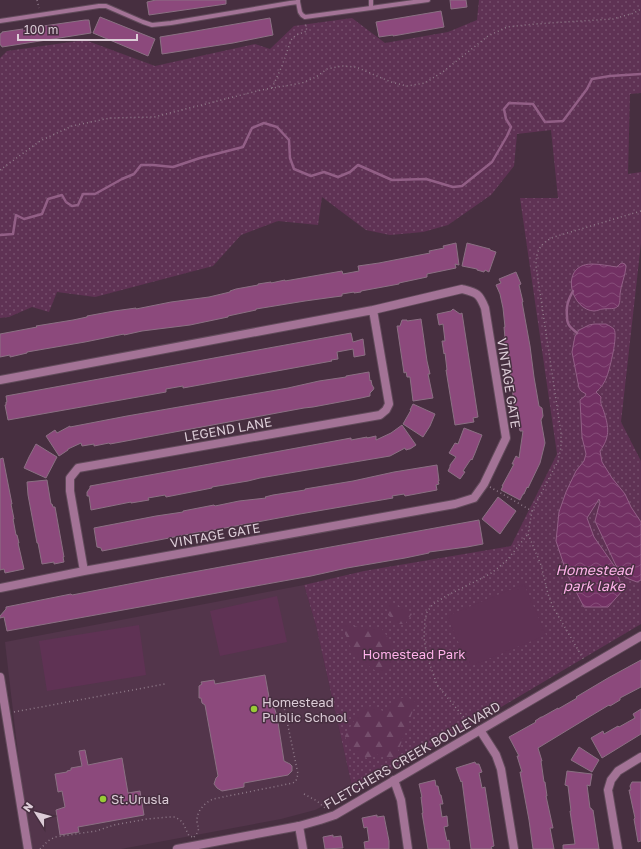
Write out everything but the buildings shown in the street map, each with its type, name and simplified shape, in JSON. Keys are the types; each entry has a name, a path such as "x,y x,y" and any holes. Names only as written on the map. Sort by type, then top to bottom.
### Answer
{"street":[{"name":"VINTAGE GATE","path":"0,380 373,310 462,289 473,292 480,298 485,308 506,438 484,484 474,498 455,504 84,571 0,588"},
{"name":"LEGEND LANE","path":"84,571 70,491 70,478 78,468 380,415 386,410 389,404 373,310"},
{"name":"FLETCHERS CREEK BOULEVARD","path":"177,849 299,826 335,814 641,636"},
{"path":"0,677 28,849"},
{"path":"480,730 496,755 501,769 514,849"},
{"path":"618,849 608,790 611,780 618,771 641,757"},
{"path":"394,780 401,800 408,849"},
{"path":"299,826 303,849"}],"lane":[{"path":"370,0 371,8"},
{"path":"0,21 106,6 152,25 298,1 300,12 305,16 428,0"}],"path":[{"path":"38,0 39,9 41,8 42,14"},
{"path":"0,170 40,141 72,126 110,118 154,117 261,90 302,83 316,77 327,69 342,66 356,67 391,82 407,86 424,83 444,71 488,36 507,27 613,19 634,13 641,9"},
{"path":"271,88 282,66 291,40 296,35 307,31 305,23"},
{"path":"470,727 467,721 437,685 427,656 424,638 425,620 427,612 433,604 490,574 508,559 528,534 532,510 558,461 561,447 561,433 536,266 538,252 547,240 554,237 641,211"},
{"path":"484,484 532,510"},
{"path":"528,534 541,565 548,594 553,606 588,667"},
{"path":"12,712 165,684"},
{"path":"40,849 48,841 55,837 96,831 114,825 147,819 169,817 175,817 180,820 189,836 194,838 198,832 198,817 200,811 208,801 293,783 298,779 298,774 283,702"},
{"path":"304,794 317,801 325,808"}],"shaded area":[{"path":"304,585 316,626 353,791 315,810 281,819 121,849 29,849 5,642"}],"green space":[{"name":"Homestead Park","path":"479,0 641,0 641,93 630,94 628,174 641,172 641,243 621,422 641,461 641,624 476,722 353,791 316,626 304,585 364,571 511,546 557,454 520,198 558,198 551,130 517,134 514,166 491,195 448,225 423,232 390,235 366,230 322,197 318,225 278,221 241,235 213,266 95,297 57,292 49,312 32,307 9,317 0,318 0,58 7,51 85,40 155,66 255,44 270,49 294,26 352,18 385,43 448,32 477,20"},
{"path":"524,584 546,635 469,667 447,616"},
{"path":"277,596 287,642 220,656 210,611"},
{"path":"392,602 412,614 405,624 398,624 388,615 386,606"},
{"path":"341,623 366,629 382,629 394,647 390,652 393,661 391,668 382,675 354,656"},
{"path":"139,625 146,675 47,691 39,641"},
{"path":"407,697 416,702 395,760 375,754 371,760 350,749 345,736 361,709 372,706 385,712 397,699"}],"water":[{"path":"622,263 625,264 626,267 620,302 617,307 594,311 586,309 579,303 574,296 572,287 572,279 575,271 582,266 592,264 617,267"},
{"name":"Homestead park lake","path":"594,324 606,324 614,329 615,333 613,352 608,372 604,383 596,392 601,397 601,403 608,428 606,441 600,451 602,462 612,478 625,494 631,507 641,522 641,580 637,582 620,574 595,521 600,502 599,499 587,518 594,537 615,567 623,590 608,607 584,607 567,574 556,541 559,512 566,492 576,471 584,461 586,454 582,437 580,400 586,394 579,388 572,352 575,336 579,330"}],"waterway":[{"path":"0,235 13,234 16,215 24,219 42,214 48,199 62,195 66,202 72,206 78,205 83,194 95,194 134,174 141,165 173,167 200,158 243,147 252,128 264,123 277,127 289,140 290,158 294,169 311,176 324,172 338,177 350,172 358,165 392,180 426,179 453,187 462,186 492,162 507,136 511,127 506,119 504,109 509,103 533,104 545,122 563,121 587,89 592,79 641,74"},
{"path":"573,291 567,306 567,320 569,326 577,333"}],"place":[{"name":"Homestead Public School","path":"254,709"},
{"name":"St.Urusla","path":"103,799"}]}
